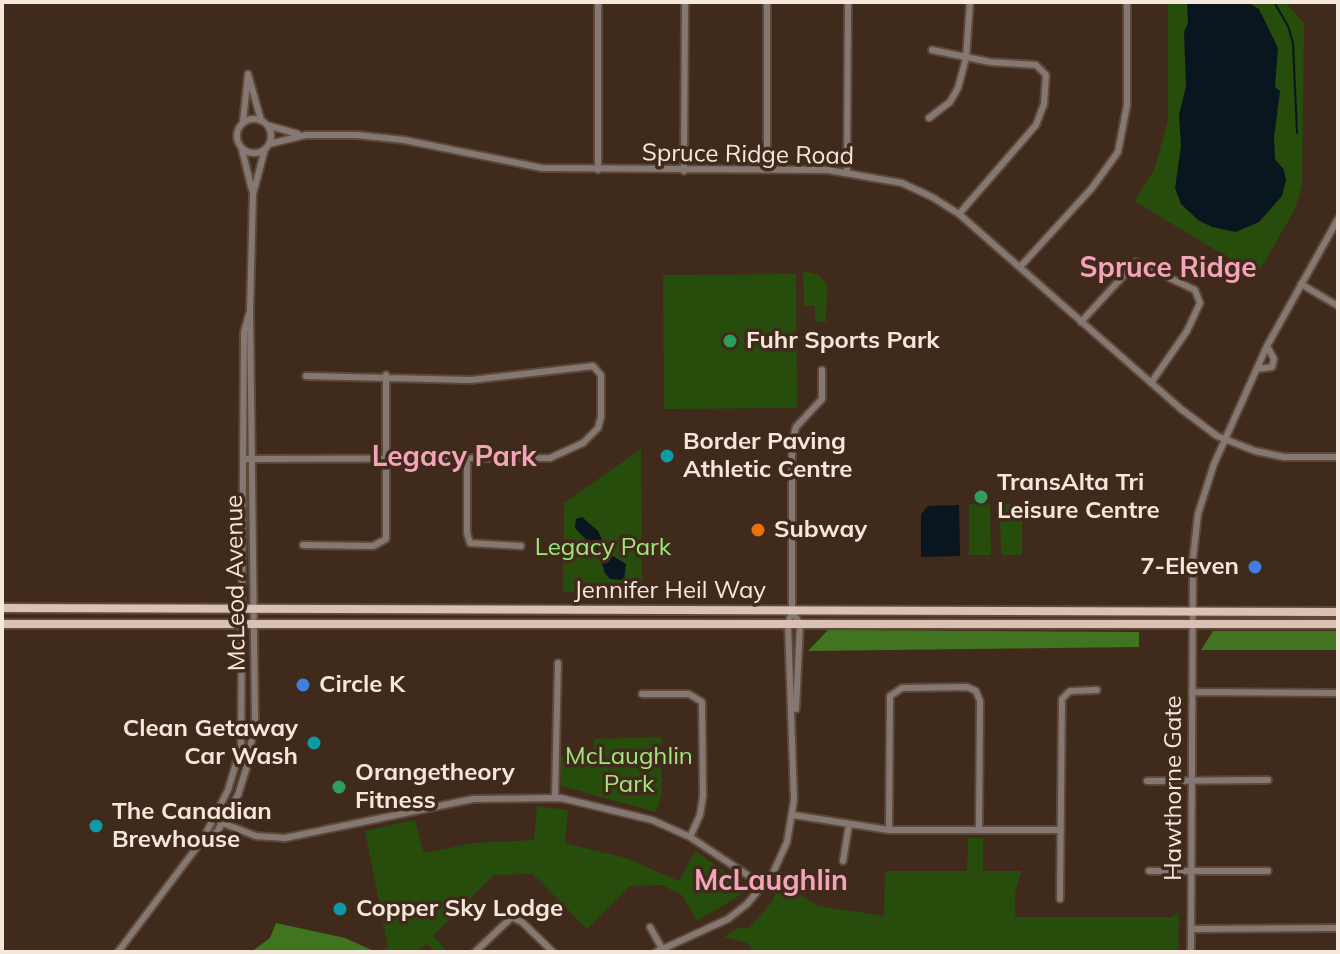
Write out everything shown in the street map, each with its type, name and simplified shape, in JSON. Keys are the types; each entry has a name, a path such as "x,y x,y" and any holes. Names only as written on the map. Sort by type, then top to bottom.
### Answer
{"main road":[{"name":"Jennifer Heil Way","path":"2,608 1338,612"},
{"name":"Jennifer Heil Way","path":"2,624 1338,624"}],"street":[{"path":"598,2 598,170"},
{"path":"684,171 685,2"},
{"path":"767,2 767,170"},
{"path":"847,171 848,2"},
{"path":"929,118 941,111 954,95 966,58 970,2"},
{"path":"1020,267 1092,188 1118,152 1127,105 1127,2"},
{"path":"932,50 966,58 1036,65 1046,75 1044,104 1036,125 959,214"},
{"path":"248,74 264,122 271,135 267,146 254,153 241,147 237,133 242,123 248,74"},
{"path":"242,123 253,119 264,122"},
{"name":"Spruce Ridge Road","path":"264,122 306,135 381,137 513,164 598,170 847,171 902,183 959,214 1204,427 1225,440 1284,457 1338,457"},
{"name":"Spruce Ridge Road","path":"267,146 306,135"},
{"name":"McLeod Avenue","path":"118,952 203,839 228,790 241,747 243,624 249,611 253,459 250,310 253,194 267,146"},
{"name":"McLeod Avenue","path":"241,147 253,194"},
{"path":"1267,346 1273,365 1268,370 1257,369 1267,346 1338,219"},
{"path":"1081,322 1136,262 1195,290 1200,299 1191,323 1151,383"},
{"path":"1301,284 1338,306"},
{"name":"McLeod Avenue","path":"203,839 217,832 238,795 252,742 255,624 249,611 244,459 244,332 250,310"},
{"path":"244,459 550,458 576,448 600,423 601,371 587,365 471,380 386,375 306,376"},
{"name":"Hawthorne Gate","path":"1191,952 1192,612 1198,514 1225,440 1257,369"},
{"path":"794,727 788,624 792,611 792,442 796,427 822,399 822,370"},
{"path":"303,545 373,546 384,542 386,375"},
{"path":"467,460 467,538 480,546 521,546"},
{"path":"650,927 661,951 728,919 764,886 780,860 793,815 800,624 792,611"},
{"path":"555,797 558,663"},
{"path":"889,830 890,696 902,688 956,687 972,689 980,701 979,830"},
{"path":"1060,899 1062,699 1070,691 1097,690"},
{"path":"1192,692 1338,693"},
{"path":"642,694 694,694 702,702 703,796 690,837"},
{"path":"1147,781 1268,780"},
{"path":"214,818 256,836 285,838 473,799 555,797 622,810 690,837 764,886"},
{"path":"793,815 889,830 1061,830"},
{"path":"843,861 849,825"},
{"path":"1149,871 1268,871"},
{"path":"475,952 512,917 522,922 553,952"},
{"path":"1191,929 1338,928"}],"green space":[{"path":"1168,2 1285,2 1304,23 1302,186 1295,209 1257,275 1134,201 1154,170 1168,120"},
{"path":"803,271 819,275 827,285 826,322 815,322 815,306 804,306"},
{"name":"Fuhr Sports Park","path":"796,274 797,408 664,409 663,275"},
{"name":"Legacy Park","path":"641,449 642,593 563,592 564,503"},
{"path":"1022,503 1022,555 1001,555 1000,504"},
{"path":"969,504 990,504 991,555 969,555"},
{"path":"828,630 1139,632 1139,647 808,651"},
{"path":"1213,631 1338,631 1338,650 1201,650"},
{"name":"McLaughlin Park","path":"661,737 662,792 656,812 561,786 560,756 594,756 594,739"},
{"path":"537,806 568,810 565,843 626,858 679,881 695,851 750,889 697,921 682,895 662,885 630,886 587,929 533,874 494,875 433,936 448,952 435,952 426,944 416,952 376,952 388,947 365,831 415,820 424,853 474,843 534,840"},
{"path":"968,838 983,838 983,871 1021,871 1015,894 1015,917 1173,917 1179,912 1178,952 754,952 747,943 724,937 737,928 748,928 772,902 780,882 818,906 884,916 885,871 967,871"},
{"path":"276,923 345,938 376,952 251,952 270,938"}],"water":[{"path":"1187,2 1247,2 1259,9 1278,48 1275,87 1280,91 1274,138 1275,159 1284,170 1286,180 1282,196 1259,222 1236,232 1212,227 1198,220 1181,204 1175,188 1181,146 1179,115 1186,86 1184,32 1188,23"},
{"path":"959,505 960,556 921,557 921,514 928,506"},
{"path":"582,517 598,531 608,553 626,564 624,580 610,579 598,552 575,528 576,519"}],"waterway":[{"path":"1274,2 1288,26 1293,43 1297,133"}],"place":[{"name":"Fuhr Sports Park","path":"730,341"},
{"name":"Border Paving Athletic Centre","path":"667,456"},
{"name":"TransAlta Tri Leisure Centre","path":"981,497"},
{"name":"Subway","path":"758,530"},
{"name":"7-Eleven","path":"1255,567"},
{"name":"Circle K","path":"303,685"},
{"name":"Clean Getaway Car Wash","path":"314,743"},
{"name":"Orangetheory Fitness","path":"339,787"},
{"name":"The Canadian Brewhouse","path":"96,826"},
{"name":"Copper Sky Lodge","path":"340,909"}],"district":[{"name":"Spruce Ridge","path":"1168,269"},
{"name":"Legacy Park","path":"454,458"},
{"name":"McLaughlin","path":"771,882"}]}
